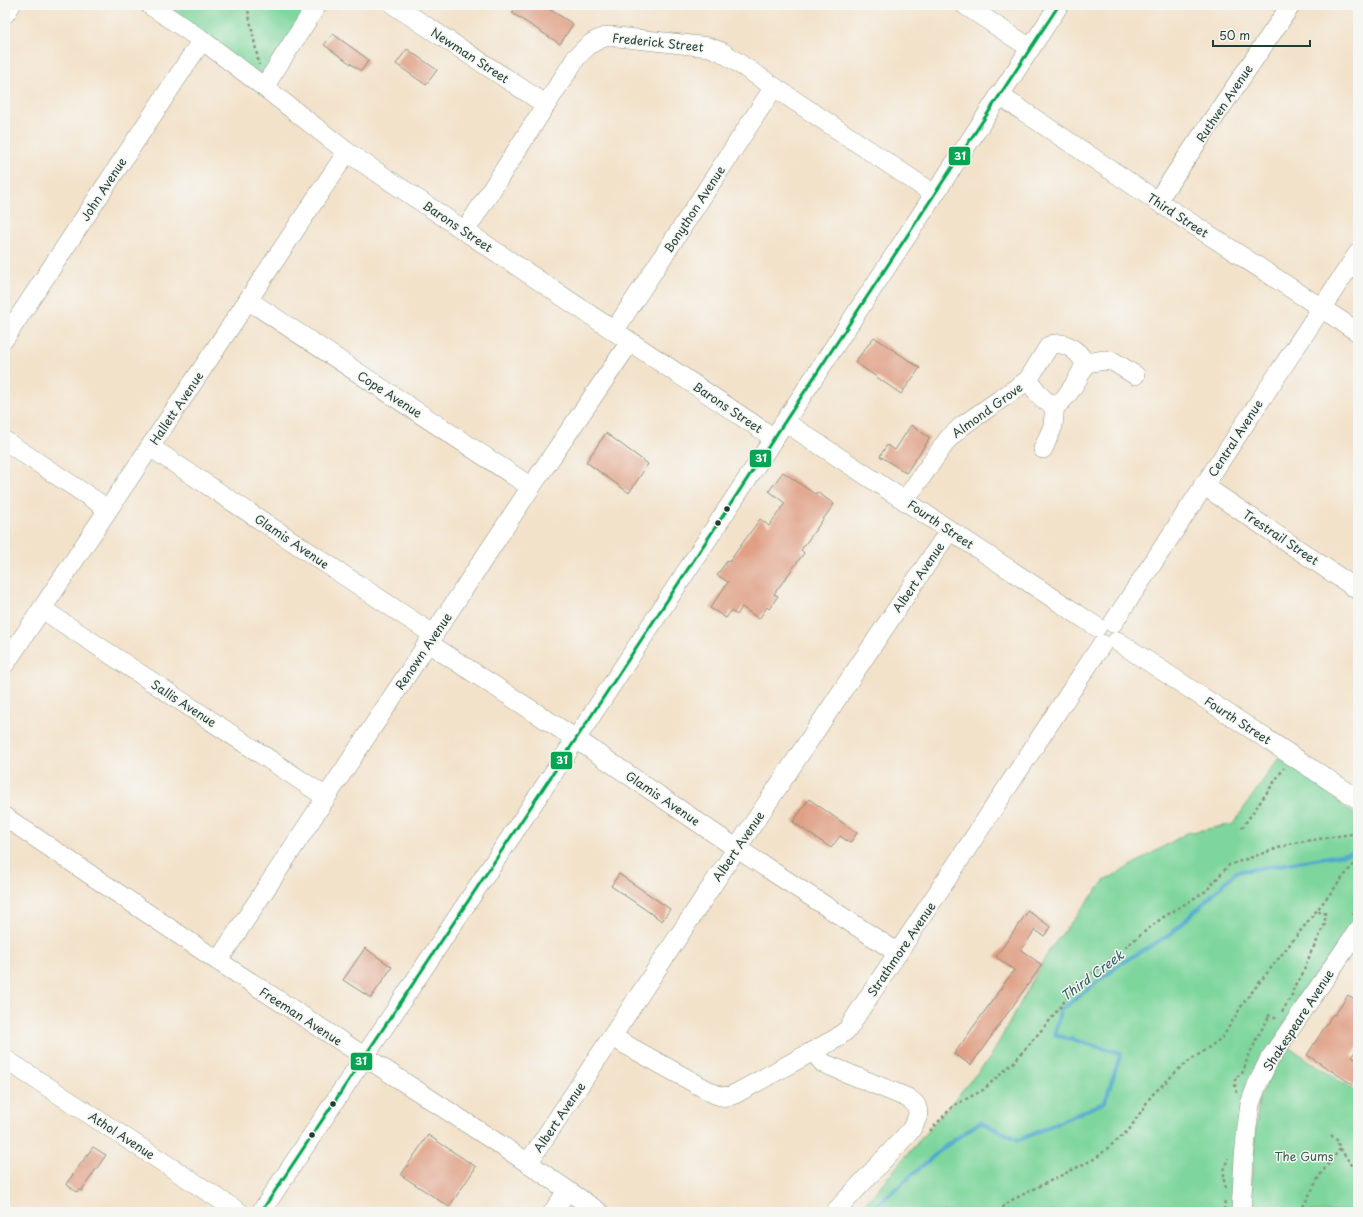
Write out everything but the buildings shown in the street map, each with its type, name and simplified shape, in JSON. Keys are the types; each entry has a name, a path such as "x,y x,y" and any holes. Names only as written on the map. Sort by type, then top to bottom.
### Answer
{"street":[{"path":"5,14 11,5"},
{"name":"Barons Street","path":"150,5 202,40 347,152 774,438"},
{"path":"264,87 317,5"},
{"name":"Newman Street","path":"394,5 545,104"},
{"path":"965,5 1030,48"},
{"path":"261,1212 576,739 1058,5"},
{"name":"Ruthven Avenue","path":"1157,201 1290,5"},
{"name":"Frederick Street","path":"465,231 545,104 576,58 588,45 599,38 609,36 709,47 722,52 934,194"},
{"name":"John Avenue","path":"5,338 202,40"},
{"name":"Bonython Avenue","path":"614,331 774,87"},
{"name":"Third Street","path":"999,95 1157,201 1358,332"},
{"name":"Hallett Avenue","path":"5,664 347,152"},
{"name":"Central Avenue","path":"1107,634 1358,253"},
{"name":"Cope Avenue","path":"248,300 532,487"},
{"name":"Renown Avenue","path":"218,961 532,487 630,342"},
{"name":"Almond Grove","path":"905,500 948,439 962,426 1028,380 1046,350 1054,344 1060,343 1079,354 1085,363"},
{"path":"1043,449 1053,426 1055,404 1060,403 1081,375 1085,363 1104,360 1114,362 1135,375"},
{"name":"Almond Grove","path":"1028,380 1048,402 1055,404"},
{"name":"Fourth Street","path":"785,422 1358,799"},
{"path":"5,441 108,509"},
{"name":"Glamis Avenue","path":"150,447 737,848 898,953"},
{"name":"Trestrail Street","path":"1204,485 1358,590"},
{"name":"Albert Avenue","path":"528,1163 949,531"},
{"name":"Sallis Avenue","path":"42,609 326,797"},
{"name":"Strathmore Avenue","path":"612,1037 722,1097 735,1094 837,1038 848,1029 1107,634"},
{"name":"Freeman Avenue","path":"5,816 218,961 528,1163 598,1212"},
{"name":"Shakespeare Avenue","path":"1241,1212 1247,1126 1250,1104 1257,1086 1269,1060 1351,953 1358,930"},
{"path":"813,1051 823,1063 908,1098 916,1105 917,1112 916,1120 910,1131 835,1212"},
{"name":"Athol Avenue","path":"5,1059 239,1212"},
{"path":"553,1212 567,1191"}],"path":[{"path":"247,5 264,87"},
{"path":"1242,828 1292,756"},
{"path":"927,1134 953,1106 983,1090 1013,1063 1051,1019 1076,986 1162,918 1206,891 1229,865 1293,843 1358,833"},
{"path":"998,1212 1010,1201 1096,1158 1129,1130 1151,1096 1181,1067 1222,1038 1244,1002 1352,866 1358,863"},
{"path":"1245,1066 1249,1053 1267,1022 1267,1015 1279,1018 1303,972 1324,924 1325,914 1317,910"},
{"path":"1331,1136 1339,1142 1338,1144 1340,1149 1358,1173"},
{"path":"1300,1212 1320,1175 1340,1149"}],"green space":[{"path":"150,5 317,5 264,87"},
{"path":"1280,756 1358,817 1358,930 1257,1085 1241,1212 858,1212 990,1058 1050,949 1104,881 1187,833 1233,824"},
{"name":"The Gums","path":"1286,1045 1358,1093 1358,1212 1248,1212 1259,1097"}],"waterway":[{"name":"Third Creek","path":"877,1212 877,1205 943,1148 980,1122 1019,1140 1105,1102 1121,1053 1055,1035 1060,1011 1123,962 1171,934 1236,872 1358,852"}],"transit line":[{"name":"31","path":"261,1212 576,739 1059,5"}]}
